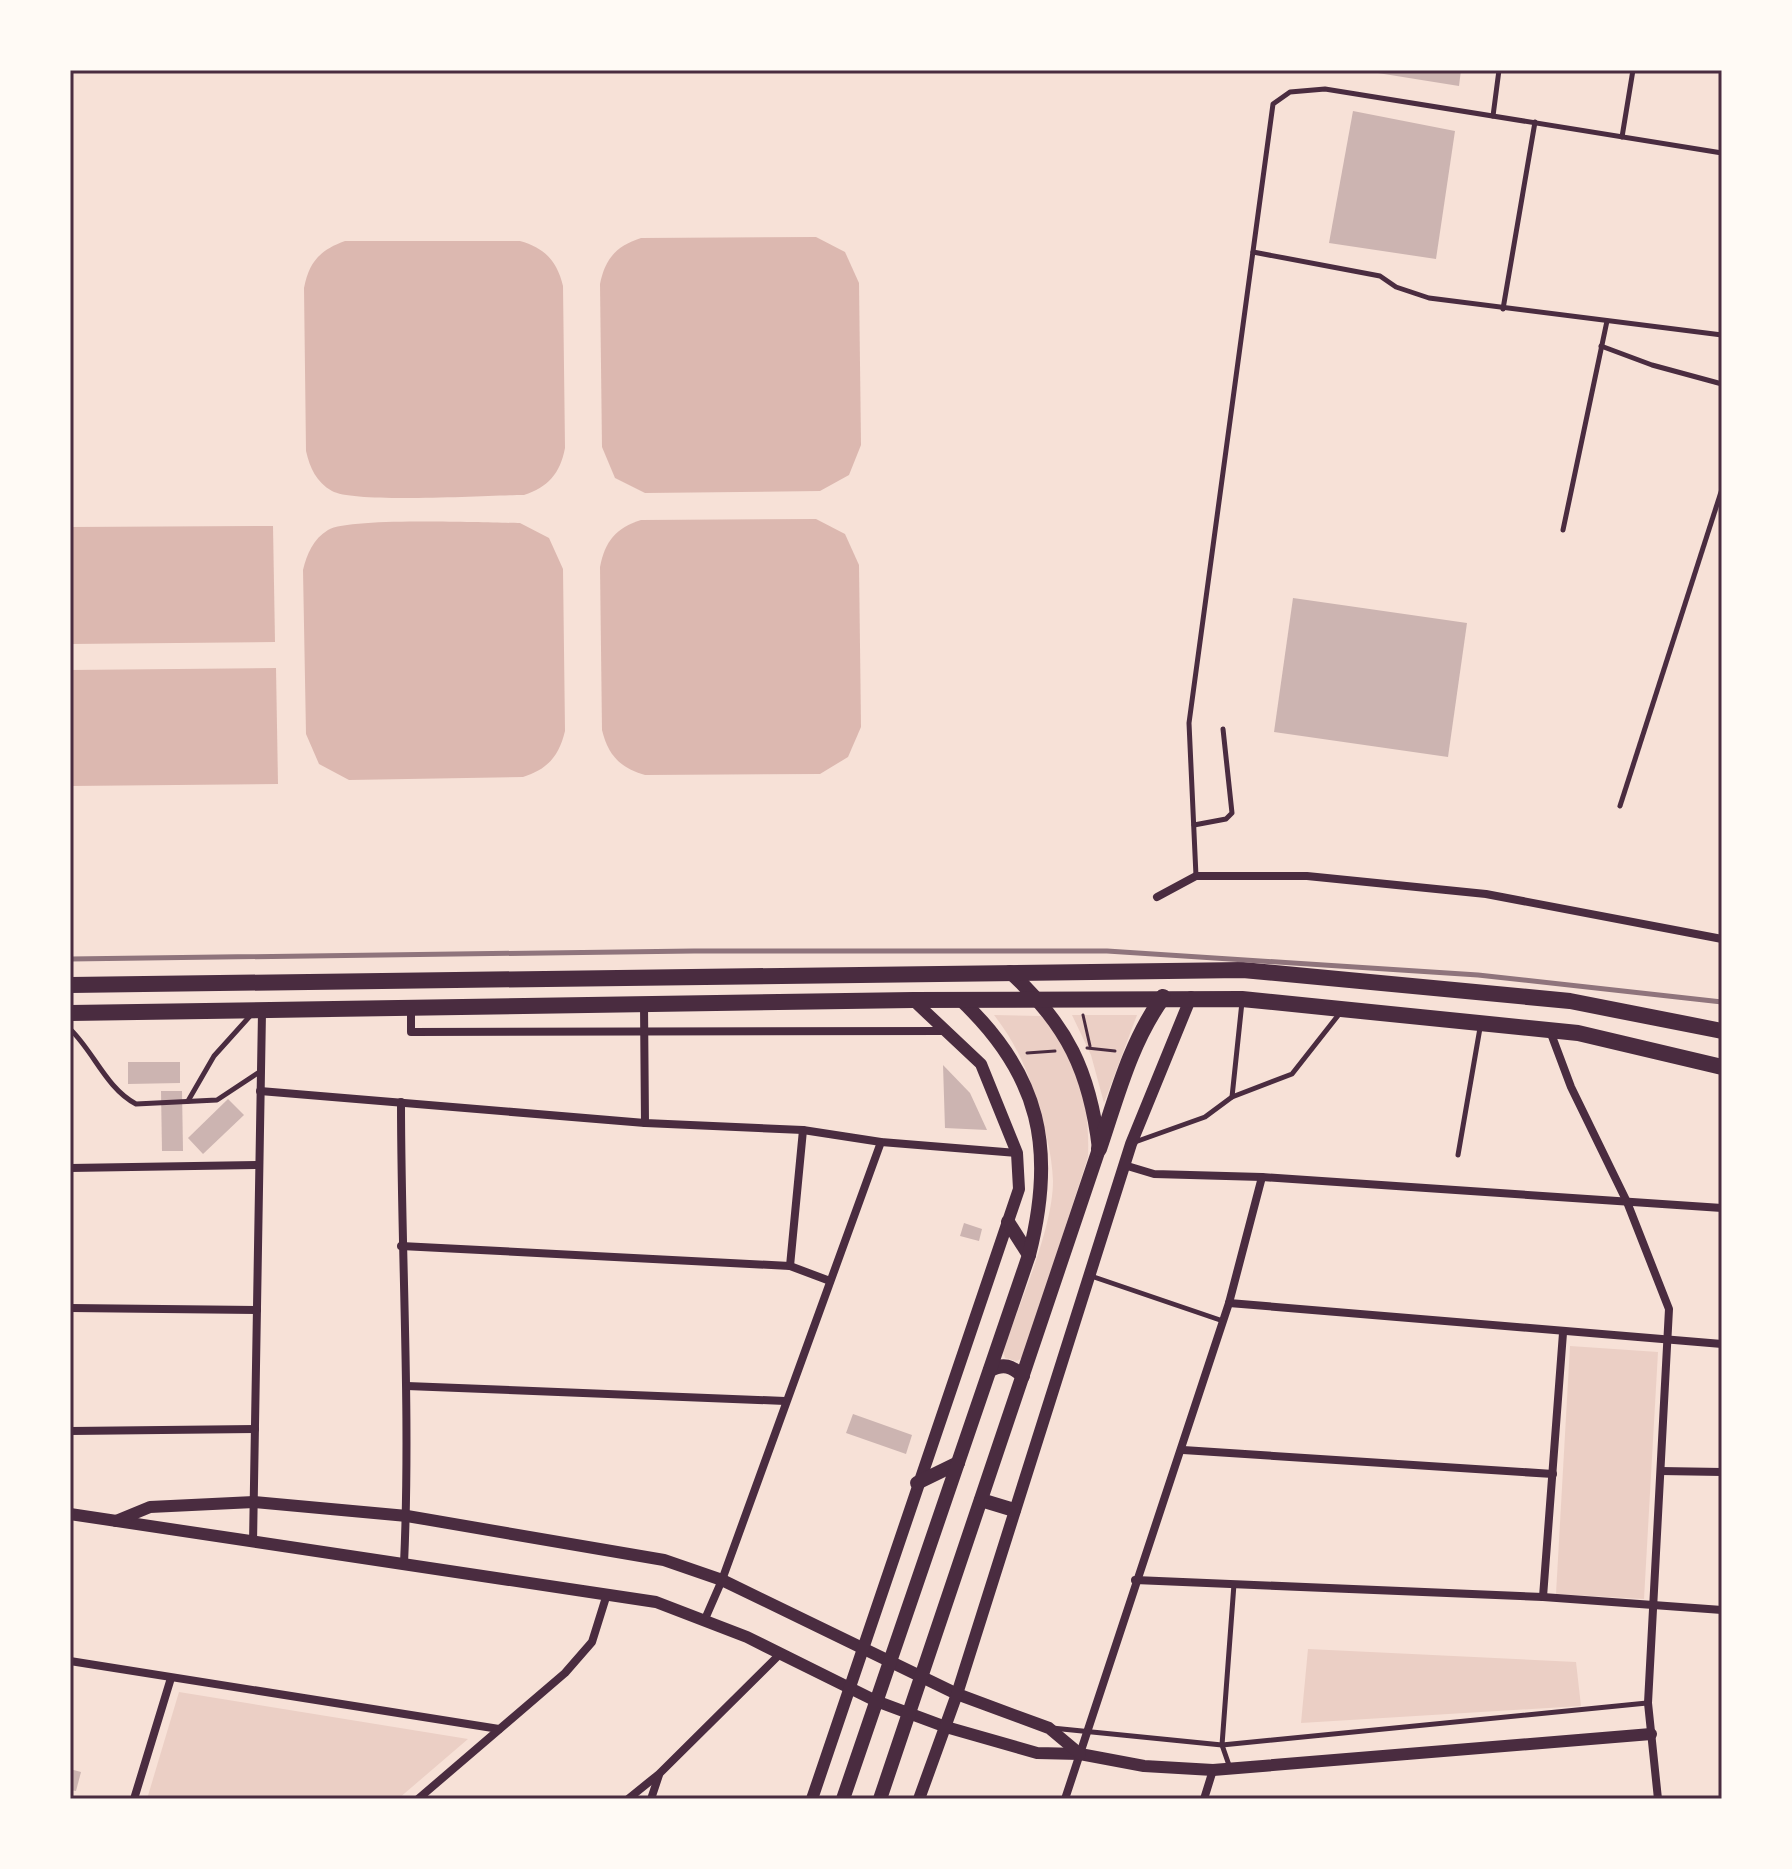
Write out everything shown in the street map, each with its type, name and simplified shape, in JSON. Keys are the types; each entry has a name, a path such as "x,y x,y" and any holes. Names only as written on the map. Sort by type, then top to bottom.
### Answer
{"highway":[{"path":"70,985 1243,970 1570,1001 1722,1031"},
{"path":"738,975 740,1003"},
{"path":"1099,1149 1131,1053 1145,1022 1163,997"},
{"path":"70,1013 1191,997 1343,1008 1550,1030 1722,1067"}],"main road":[{"path":"880,1799 924,1676 1099,1149 1094,1107 1083,1070 1065,1033 1039,999 1010,972"},
{"path":"843,1799 1029,1255 1042,1205 1039,1130 1009,1054 990,1027 960,999"},
{"path":"1008,1222 1029,1255"},
{"path":"990,1370 1000,1365 1012,1367 1023,1376"},
{"path":"917,1483 958,1463"},
{"path":"981,1500 1014,1510"}],"street":[{"path":"1157,897 1196,876 1307,876 1486,894 1722,939"},
{"path":"919,1799 957,1694 1131,1144 1191,997"},
{"path":"812,1799 1019,1189 1017,1153 981,1064 913,1000"},
{"path":"644,1005 645,1123"},
{"path":"411,1009 411,1032 947,1031"},
{"path":"253,1543 261,1071 257,1012"},
{"path":"1550,1030 1571,1087 1627,1202 1669,1309 1648,1703 1658,1799"},
{"path":"260,1091 645,1123 803,1130 881,1142 1017,1153"},
{"path":"401,1102 401,1246 407,1386 404,1564"},
{"path":"790,1266 803,1130"},
{"path":"705,1619 722,1580 881,1142"},
{"path":"70,1168 259,1165"},
{"path":"1124,1165 1154,1174 1262,1177 1722,1208"},
{"path":"1065,1799 1135,1580 1183,1450 1229,1303 1262,1177"},
{"path":"401,1246 790,1266 830,1281"},
{"path":"1229,1303 1722,1344"},
{"path":"70,1308 257,1310"},
{"path":"1543,1597 1563,1333"},
{"path":"407,1386 785,1401"},
{"path":"70,1431 255,1429"},
{"path":"1183,1450 1553,1474"},
{"path":"1661,1471 1722,1472"},
{"path":"116,1521 150,1507 254,1502 407,1516 664,1560 722,1580 957,1694 1049,1728 1080,1754"},
{"path":"70,1514 656,1602 705,1619 876,1701 946,1727 1037,1753 1080,1754 1144,1766 1213,1770 1651,1734"},
{"path":"1135,1580 1543,1597 1722,1610"},
{"path":"418,1799 565,1673 592,1642 607,1594"},
{"path":"628,1799 659,1774 779,1655"},
{"path":"70,1661 499,1729"},
{"path":"134,1799 171,1678"},
{"path":"1204,1799 1213,1770"},
{"path":"651,1799 659,1774"}],"lane":[{"path":"1493,116 1499,70"},
{"path":"1622,137 1633,70"},
{"path":"1196,876 1189,723 1273,104 1290,92 1325,89 1722,153"},
{"path":"1503,309 1535,122"},
{"path":"1253,252 1380,276 1396,287 1429,298 1722,335"},
{"path":"1563,530 1607,321"},
{"path":"1601,346 1652,365 1722,384"},
{"path":"1620,806 1722,489"},
{"path":"1194,825 1226,819 1232,813 1223,729"},
{"path":"1232,1097 1242,999"},
{"path":"1131,1144 1205,1117 1232,1097 1292,1074 1330,1030 1343,1008"},
{"path":"187,1101 214,1056 257,1012"},
{"path":"1458,1155 1481,1023"},
{"path":"70,1029 126,1098 136,1104 217,1100 261,1071"},
{"path":"1090,1276 1223,1321"},
{"path":"1230,1769 1222,1745 1234,1584"},
{"path":"1049,1728 1087,1729 1222,1745 1648,1703"}],"shaded area":[{"path":"816,237 845,252 859,283 861,445 849,475 820,491 645,493 615,478 602,447 600,284 605,267 618,249 641,238"},
{"path":"345,241 520,241 536,247 549,257 563,286 565,448 556,472 540,488 524,495 367,497 332,491 318,479 306,451 304,288 317,258"},
{"path":"816,519 845,534 859,565 861,727 848,757 820,774 645,775 622,764 608,747 602,730 600,567 613,537 641,520"},
{"path":"363,523 520,523 549,538 563,569 565,731 551,760 523,777 349,780 319,764 306,734 303,570 318,538 328,530"},
{"path":"273,526 275,642 70,644 70,527"},
{"path":"276,668 278,784 70,786 70,670"},
{"path":"994,1015 1041,1016 1065,1047 1073,1064 1080,1081 1087,1118 1088,1157 1023,1358 1016,1361 1005,1358 1003,1351 1041,1243 1052,1200 1053,1181 1050,1151 1029,1079 1014,1046"},
{"path":"1072,1015 1137,1015 1104,1103 1091,1055"},
{"path":"1570,1346 1658,1352 1644,1599 1556,1594"},
{"path":"1308,1649 1576,1662 1581,1706 1301,1723"},
{"path":"179,1692 468,1739 398,1799 147,1799"}],"building":[{"path":"1359,70 1461,70 1459,86"},
{"path":"1353,111 1455,131 1436,259 1329,243"},
{"path":"1293,598 1467,623 1448,757 1274,732"},
{"path":"128,1062 180,1062 180,1083 128,1084"},
{"path":"943,1065 970,1093 987,1130 945,1128"},
{"path":"161,1091 182,1091 183,1151 162,1151"},
{"path":"228,1099 244,1115 203,1154 188,1138"},
{"path":"964,1223 982,1229 979,1241 960,1236"},
{"path":"853,1414 912,1435 906,1454 846,1433"},
{"path":"70,1769 81,1772 76,1791 70,1790"}],"railway":[{"path":"70,959 694,951 1107,951 1478,975 1722,1002"}]}
